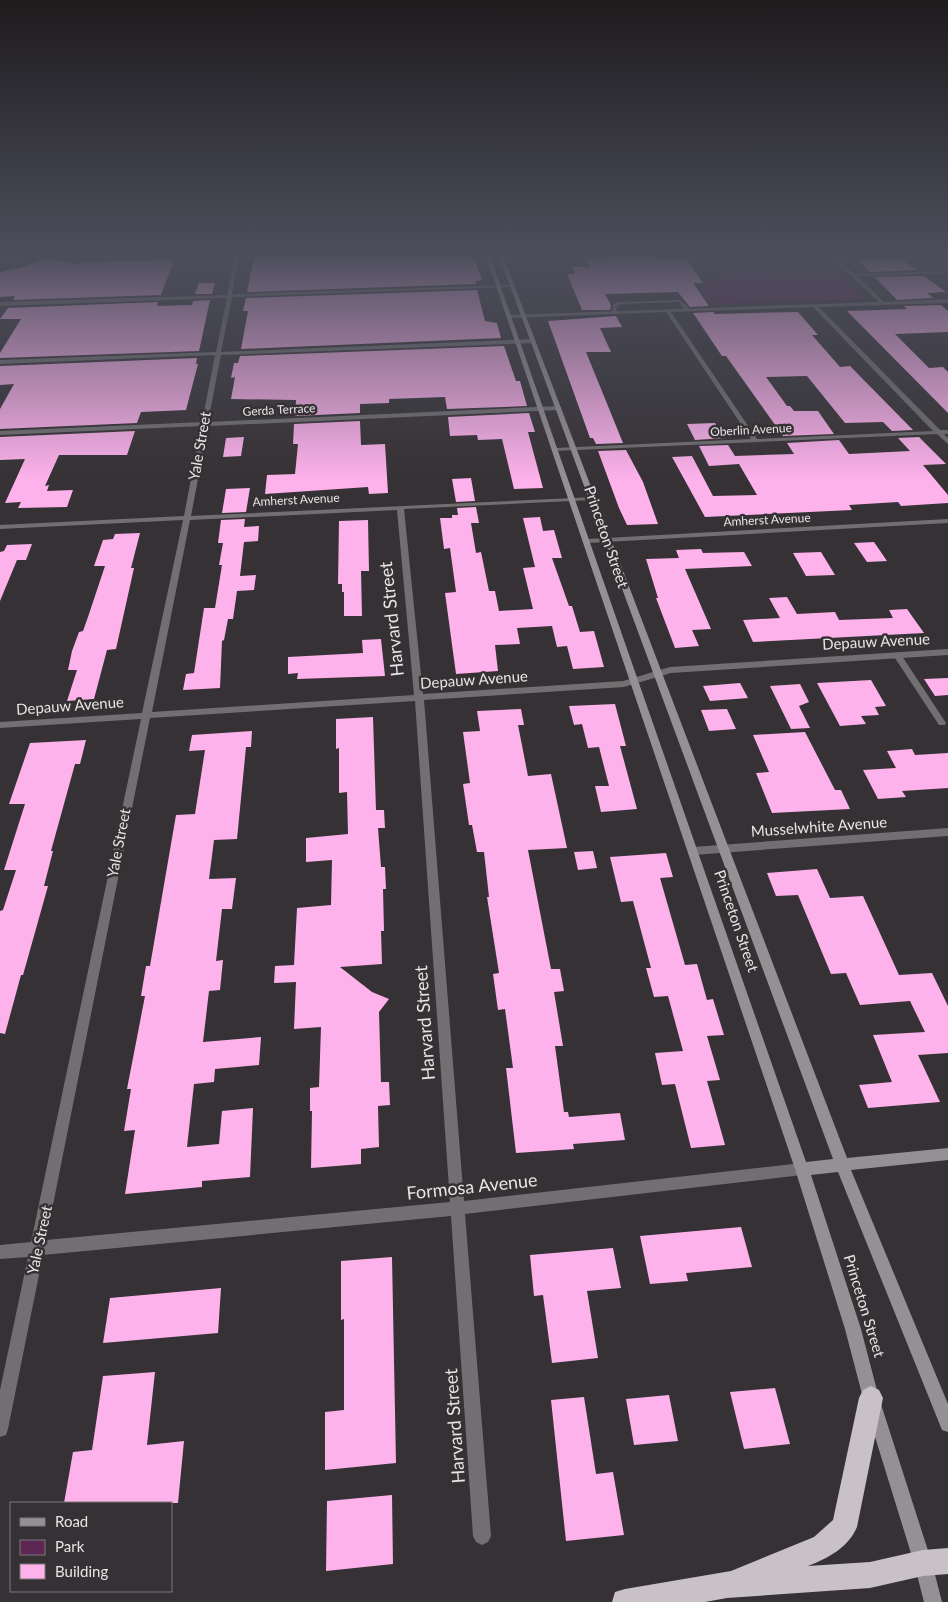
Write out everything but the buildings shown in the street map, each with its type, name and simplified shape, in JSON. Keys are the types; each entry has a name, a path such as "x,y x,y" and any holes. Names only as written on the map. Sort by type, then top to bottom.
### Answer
{"highway":[{"path":"727,1585 822,1547 844,1527 871,1398"},
{"path":"625,1602 727,1585 870,1575 936,1562"}],"main road":[{"name":"Princeton Street","path":"514,331 636,680 802,1169 853,1329 871,1398 936,1562 933,1602"},
{"name":"Princeton Street","path":"530,331 842,1164 948,1424"},
{"name":"Formosa Avenue","path":"802,1169 948,1154"}],"street":[{"name":"Yale Street","path":"0,1429 187,517 203,424 223,331"},
{"path":"681,331 755,441"},
{"path":"840,331 948,442"},
{"path":"0,362 534,341"},
{"name":"Gerda Terrace","path":"0,433 559,408"},
{"name":"Oberlin Avenue","path":"555,450 948,432"},
{"name":"Amherst Avenue","path":"0,527 592,498"},
{"name":"Harvard Street","path":"400,507 419,697 482,1536"},
{"name":"Amherst Avenue","path":"588,541 948,521"},
{"name":"Depauw Avenue","path":"0,725 624,684 658,673 680,669 948,652"},
{"name":"Musselwhite Avenue","path":"693,851 948,832"},
{"name":"Formosa Avenue","path":"0,1252 458,1208 802,1169"}],"lane":[{"path":"896,655 942,722"}]}
